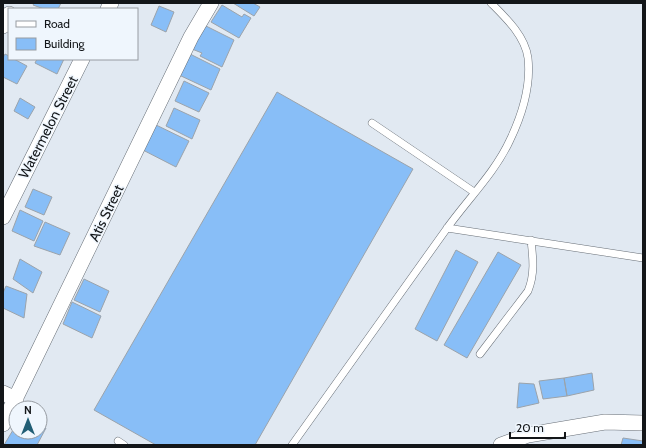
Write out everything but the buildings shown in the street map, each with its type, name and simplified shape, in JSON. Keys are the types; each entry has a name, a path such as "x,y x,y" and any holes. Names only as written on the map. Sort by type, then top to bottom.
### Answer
{"street":[{"name":"Atis Street","path":"3,424 9,396 191,37 211,3"},
{"path":"3,26 8,16"},
{"name":"Watermelon Street","path":"3,217 82,60"},
{"path":"501,445 528,435 598,423 643,423"}],"lane":[{"path":"292,445 510,140 523,105 528,79 528,57 523,43 509,22 491,3"},
{"path":"372,123 474,192"},
{"path":"448,228 643,258"},
{"path":"480,354 528,291 532,281 534,268 531,240"}]}
